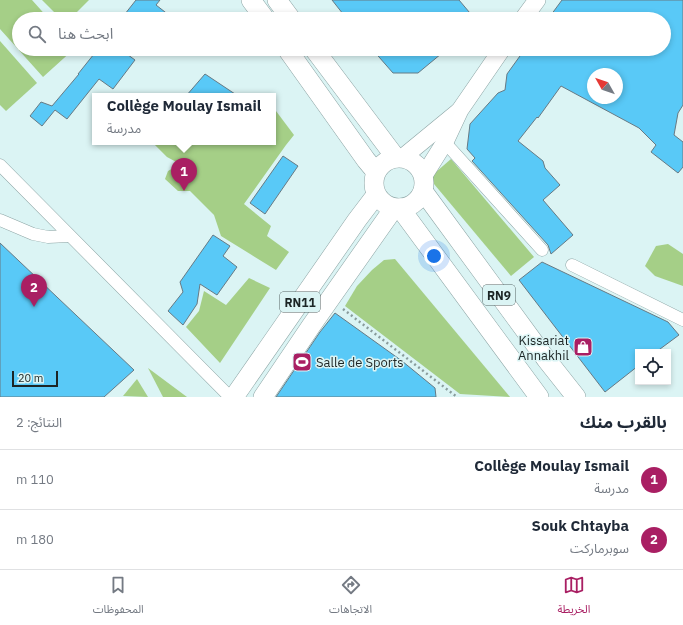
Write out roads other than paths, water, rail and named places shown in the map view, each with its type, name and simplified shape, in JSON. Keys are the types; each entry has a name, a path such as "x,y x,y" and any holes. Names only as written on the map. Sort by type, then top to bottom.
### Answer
{"main road":[{"path":"251,0 260,12"},
{"path":"277,0 286,12"},
{"path":"292,56 376,172"},
{"name":"RN9","path":"319,56 399,158 408,160 418,166 423,184 546,359 576,397"},
{"path":"376,195 373,183 376,172 381,165 388,160 399,158"},
{"path":"397,208 407,207 414,203 419,198 423,184"},
{"name":"RN9","path":"376,195 387,206 397,208 539,397"},
{"name":"RN11","path":"234,397 356,220 376,195"},
{"name":"RN11","path":"263,397 330,299 397,208"}],"street":[{"path":"528,12 537,0"},
{"path":"423,184 440,137 497,56"},
{"path":"399,158 440,137"},
{"path":"440,137 542,250"},
{"path":"0,165 230,397"},
{"path":"0,220 33,234 48,237 69,236"},
{"path":"572,265 683,320"}],"place":[{"name":"Collège Moulay Ismail","path":"184,191"},
{"name":"Souk Chtayba","path":"34,307"},
{"name":"Kissariat Annakhil","path":"583,347"},
{"name":"Salle de Sports","path":"302,362"}]}
